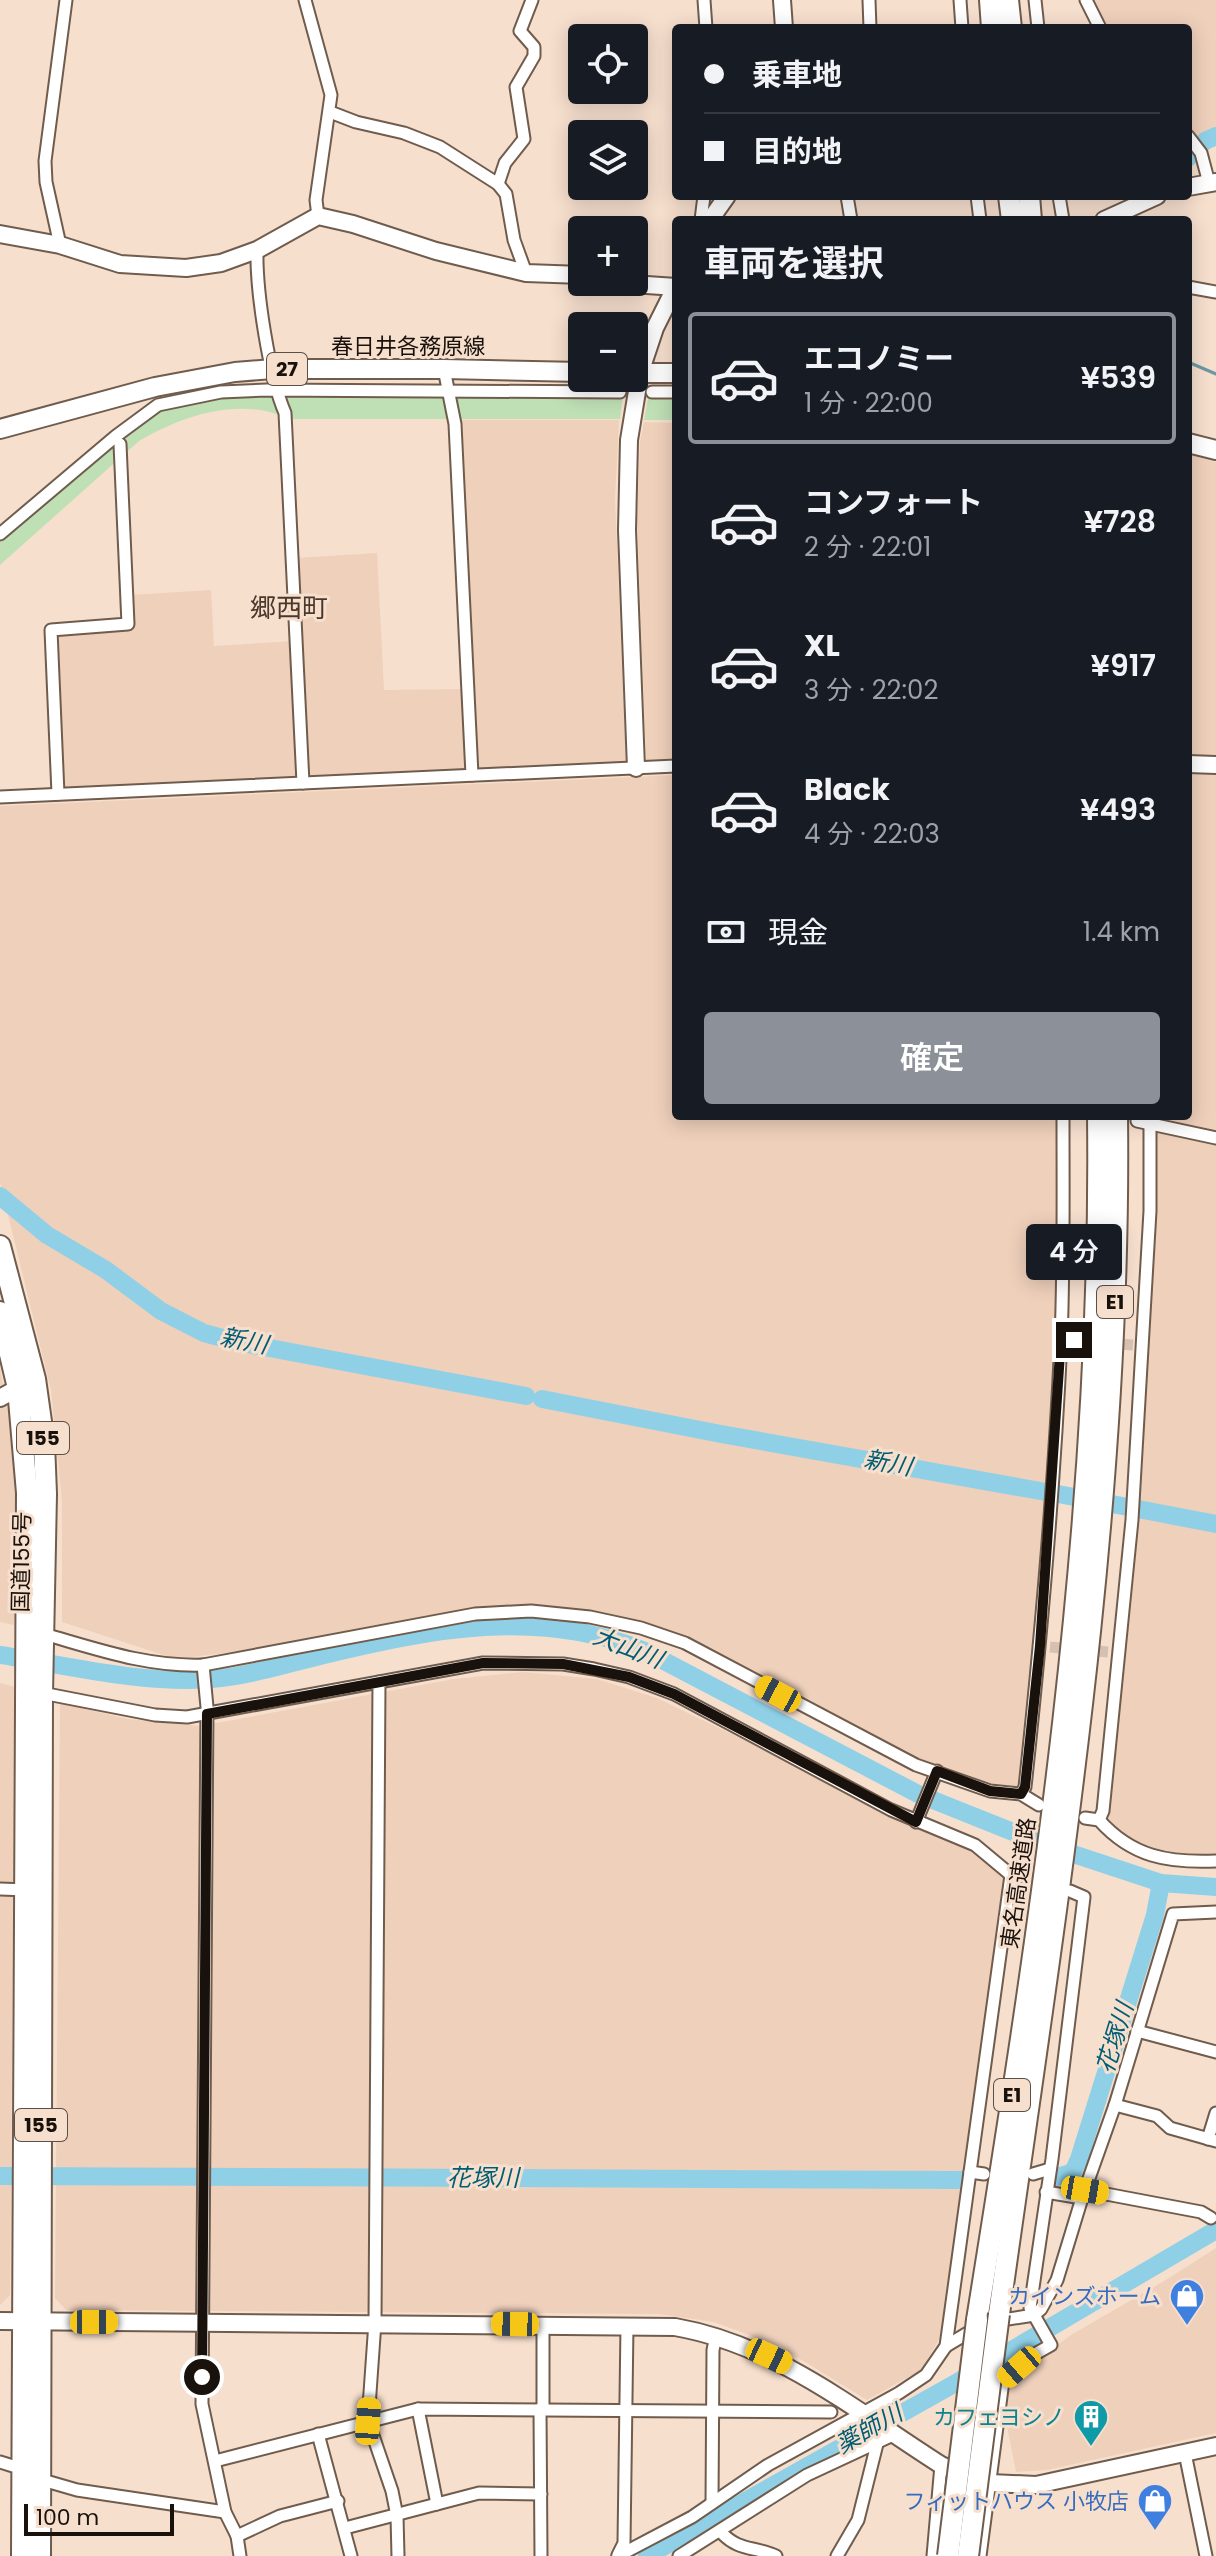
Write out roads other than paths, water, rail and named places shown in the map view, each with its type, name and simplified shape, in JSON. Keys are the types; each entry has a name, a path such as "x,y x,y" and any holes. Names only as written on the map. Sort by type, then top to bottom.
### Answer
{"highway":[{"path":"990,0 992,24"},
{"path":"1008,0 1011,24"},
{"name":"東名高速道路","path":"1094,1486 1098,1120"},
{"name":"東名高速道路","path":"968,2556 1058,1878 1064,1717 1092,1516 1115,1304 1127,1120"},
{"name":"国道155号","path":"0,1246 18,1388 36,1631 31,2322 22,2556"},
{"name":"国道155号","path":"0,1312 18,1388"},
{"name":"国道155号","path":"35,1690 27,1890 31,2322 40,2556"},
{"name":"東名高速道路","path":"948,2556 977,2320 1058,1878"}],"main road":[{"name":"春日井各務原線","path":"0,429 155,387 223,374 273,369 568,372"},
{"path":"648,373 672,373"},
{"path":"1192,444 1216,450"}],"street":[{"path":"60,245 46,182 45,161 66,0"},
{"path":"305,0 331,95 316,200 318,216"},
{"path":"498,184 505,163 524,139 516,87 534,56 534,47 520,31 532,0"},
{"path":"704,0 706,24"},
{"path":"782,0 784,24"},
{"path":"869,0 870,24"},
{"path":"960,0 962,24"},
{"path":"1035,0 1038,24"},
{"path":"1086,0 1098,24"},
{"path":"330,112 356,122 404,133 440,147 498,184 506,194 514,240 526,273"},
{"path":"1192,186 1212,182 1195,144"},
{"path":"1113,216 1148,200"},
{"path":"0,234 60,245 120,264 186,268 221,263 257,250 318,216 436,251 526,273 568,274"},
{"path":"257,250 257,271 273,369 285,413 303,783"},
{"path":"648,285 672,287"},
{"path":"1192,288 1216,292"},
{"path":"648,346 672,295"},
{"path":"444,369 455,424 472,775"},
{"path":"0,534 116,436 158,405 193,396 278,391 568,392"},
{"path":"635,392 627,474 636,768"},
{"path":"652,392 672,392"},
{"path":"58,794 51,630 128,624 120,444"},
{"path":"1192,764 1216,765"},
{"path":"0,797 672,766"},
{"path":"1021,1794 1025,1787 1045,1646 1067,1339 1063,1120"},
{"path":"1099,1820 1103,1811 1114,1652 1132,1520 1139,1345 1150,1211 1150,1120 1216,1138"},
{"path":"36,1631 139,1660 203,1667 475,1614 531,1611 590,1617 641,1628 685,1643 936,1774 990,1791 1021,1794 1061,1815 1099,1820 1113,1836 1144,1854 1188,1863 1216,1861"},
{"path":"35,1690 155,1715 187,1717 483,1663 563,1664 629,1677 674,1694 917,1820 975,1845 1017,1876 946,2346"},
{"path":"203,1667 207,1711 202,2404 225,2512 237,2536 240,2556"},
{"path":"379,1682 375,2322 368,2421 392,2491 397,2516 398,2556"},
{"path":"917,1820 936,1774"},
{"path":"980,2556 1003,2381 1051,2345 1030,2308 1084,1897 1058,1878"},
{"path":"0,1889 27,1890"},
{"path":"1036,2319 1057,2280 1115,2105 1173,1914 1216,1912"},
{"path":"1137,2031 1216,2052"},
{"path":"1115,2105 1157,2116 1170,2128 1212,2140 1216,2113"},
{"path":"1033,2174 1050,2169"},
{"path":"970,2172 984,2174"},
{"path":"1046,2192 1083,2194 1201,2212 1211,2218"},
{"path":"618,2556 654,2539 768,2465 865,2415 926,2375 946,2346 967,2331 990,2322 1036,2319"},
{"path":"0,2321 675,2327 716,2336 790,2366 865,2415 886,2437 941,2465 990,2483 1036,2485 1216,2446"},
{"path":"541,2556 543,2325"},
{"path":"618,2556 624,2543 627,2326"},
{"path":"712,2503 716,2336"},
{"path":"215,2461 418,2409 831,2412"},
{"path":"418,2409 437,2504"},
{"path":"318,2434 351,2556"},
{"path":"679,2556 797,2480 886,2437"},
{"path":"837,2556 858,2520 886,2437"},
{"path":"1185,2453 1206,2556"},
{"path":"0,2462 13,2466"},
{"path":"933,2556 941,2465"},
{"path":"39,2479 77,2490 225,2512"},
{"path":"345,2528 479,2493 541,2494"},
{"path":"237,2536 280,2516 338,2501"},
{"path":"720,2531 745,2549 776,2556"}],"waterway":[{"path":"1192,154 1205,141 1216,136"},
{"path":"1192,364 1216,374"},
{"name":"新川","path":"0,1196 47,1235 106,1270 161,1311 204,1333 237,1342 526,1396"},
{"name":"新川","path":"542,1399 1046,1492"},
{"name":"新川","path":"1058,1494 1128,1507"},
{"name":"新川","path":"1138,1509 1216,1524"},
{"name":"大山川","path":"0,1655 133,1677 211,1679 445,1631 485,1627 565,1630 605,1638 645,1651 918,1794 1043,1844 1161,1883 1216,1887"},
{"name":"花塚川","path":"1054,2178 1073,2172 1079,2159 1155,1915 1161,1883"},
{"name":"花塚川","path":"0,2176 966,2180"},
{"name":"薬師川","path":"647,2556 954,2384 1216,2230"}],"tunnel":[{"path":"1074,1340 1133,1345"},
{"path":"1050,1647 1108,1652"}],"place":[{"name":"カインズホーム","path":"1187,2327"},
{"name":"カフェヨシノ","path":"1091,2448"},
{"name":"フィットハウス 小牧店","path":"1155,2532"}],"district":[{"name":"郷西町","path":"289,608"}]}
